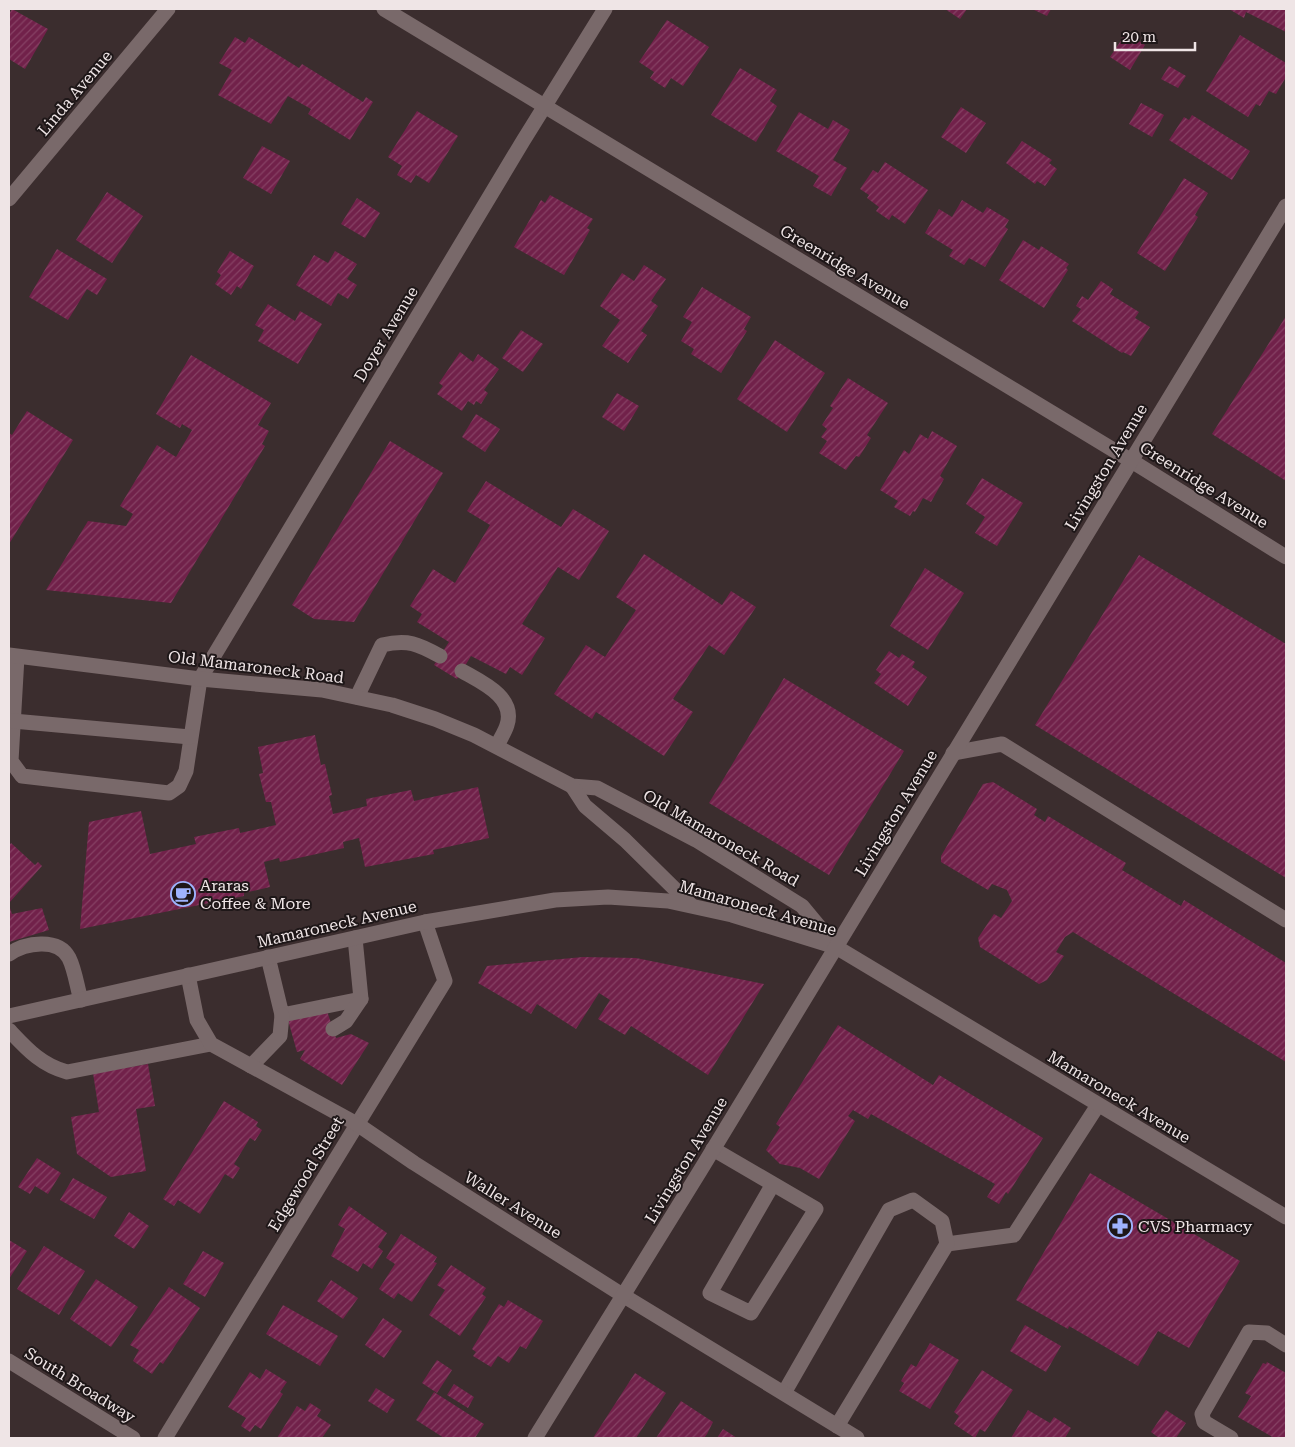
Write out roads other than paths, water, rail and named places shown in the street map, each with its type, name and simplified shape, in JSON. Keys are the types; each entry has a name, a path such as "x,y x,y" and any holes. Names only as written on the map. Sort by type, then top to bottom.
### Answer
{"street":[{"name":"Linda Avenue","path":"9,199 168,9"},
{"name":"Greenridge Avenue","path":"384,9 1130,460 1286,557"},
{"name":"Doyer Avenue","path":"200,679 605,9"},
{"name":"Livingston Avenue","path":"535,1438 624,1296 1286,206"},
{"path":"357,697 382,645 396,642 416,643 440,656"},
{"name":"Old Mamaroneck Road","path":"13,656 200,679 322,690 392,705 435,719 497,746 572,786 597,788 696,840 802,906 836,947"},
{"path":"13,656 11,761 22,776 169,793 179,786 186,770 200,679"},
{"path":"462,671 498,693 508,709 508,724 497,746"},
{"path":"13,721 190,737"},
{"path":"953,753 1002,744 1286,920"},
{"name":"Old Mamaroneck Road","path":"572,786 585,806 626,840 693,907"},
{"name":"Mamaroneck Avenue","path":"9,1016 425,922 556,900 608,897 668,901 732,915 836,947 1286,1217"},
{"name":"Edgewood Street","path":"165,1438 444,981 425,922"},
{"path":"333,1029 346,1021 361,998 355,938"},
{"path":"9,954 37,944 56,945 69,957 81,1000"},
{"path":"250,1066 287,1037 268,957"},
{"path":"9,1030 31,1054 50,1067 67,1072 211,1044 197,1020 188,975"},
{"path":"282,1015 361,998"},
{"name":"Waller Avenue","path":"211,1044 357,1124 414,1163 624,1296 857,1438"},
{"path":"947,1244 1014,1235 1098,1105"},
{"path":"713,1148 816,1209 752,1313 710,1293 772,1184"},
{"path":"784,1393 889,1210 913,1200 942,1221 947,1244 837,1426"},
{"path":"1231,1438 1204,1422 1202,1414 1249,1332 1267,1333 1286,1345"},
{"name":"South Broadway","path":"9,1361 133,1438"}],"place":[{"name":"Araras Coffee & More","path":"183,894"},
{"name":"CVS Pharmacy","path":"1120,1226"}]}
